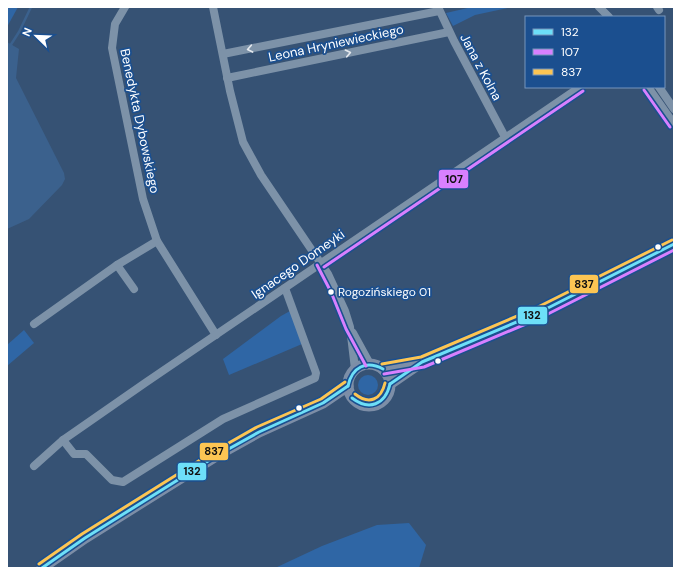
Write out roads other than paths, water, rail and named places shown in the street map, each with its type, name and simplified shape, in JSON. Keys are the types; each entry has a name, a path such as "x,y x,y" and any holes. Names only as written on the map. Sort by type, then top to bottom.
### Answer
{"main road":[{"path":"383,370 422,362 538,313 674,244"},
{"path":"390,384 422,362"},
{"path":"370,364 383,370 387,374 390,384 388,395 380,404 375,406 362,406 352,398 348,386 351,374 355,369 370,364"},
{"path":"42,568 80,541 216,456 259,432 323,403 348,386"},
{"path":"323,403 352,398"}],"street":[{"name":"Benedykta Dybowskiego","path":"125,7 118,18 113,32 113,56 143,199 157,241 216,335"},
{"path":"213,7 240,134 246,150 261,175 321,263 336,290 350,327 370,364"},
{"name":"Leona Hryniewieckiego","path":"223,54 438,9"},
{"name":"Jana z Kolna","path":"438,9 505,137"},
{"name":"Leona Hryniewieckiego","path":"228,78 449,32"},
{"name":"Ignacego Domeyki","path":"34,466 63,440 578,88"},
{"path":"649,88 674,124"},
{"path":"660,88 674,109"},
{"path":"34,324 117,265 157,241"},
{"path":"117,265 134,290"},
{"path":"63,440 74,454 86,454 112,480 123,482 223,419 315,378 316,372 285,288"},
{"path":"350,327 355,369"}],"waterway":[{"path":"10,46 19,32 31,7"}],"place":[{"name":"Rogozińskiego 01","path":"331,292"}]}
